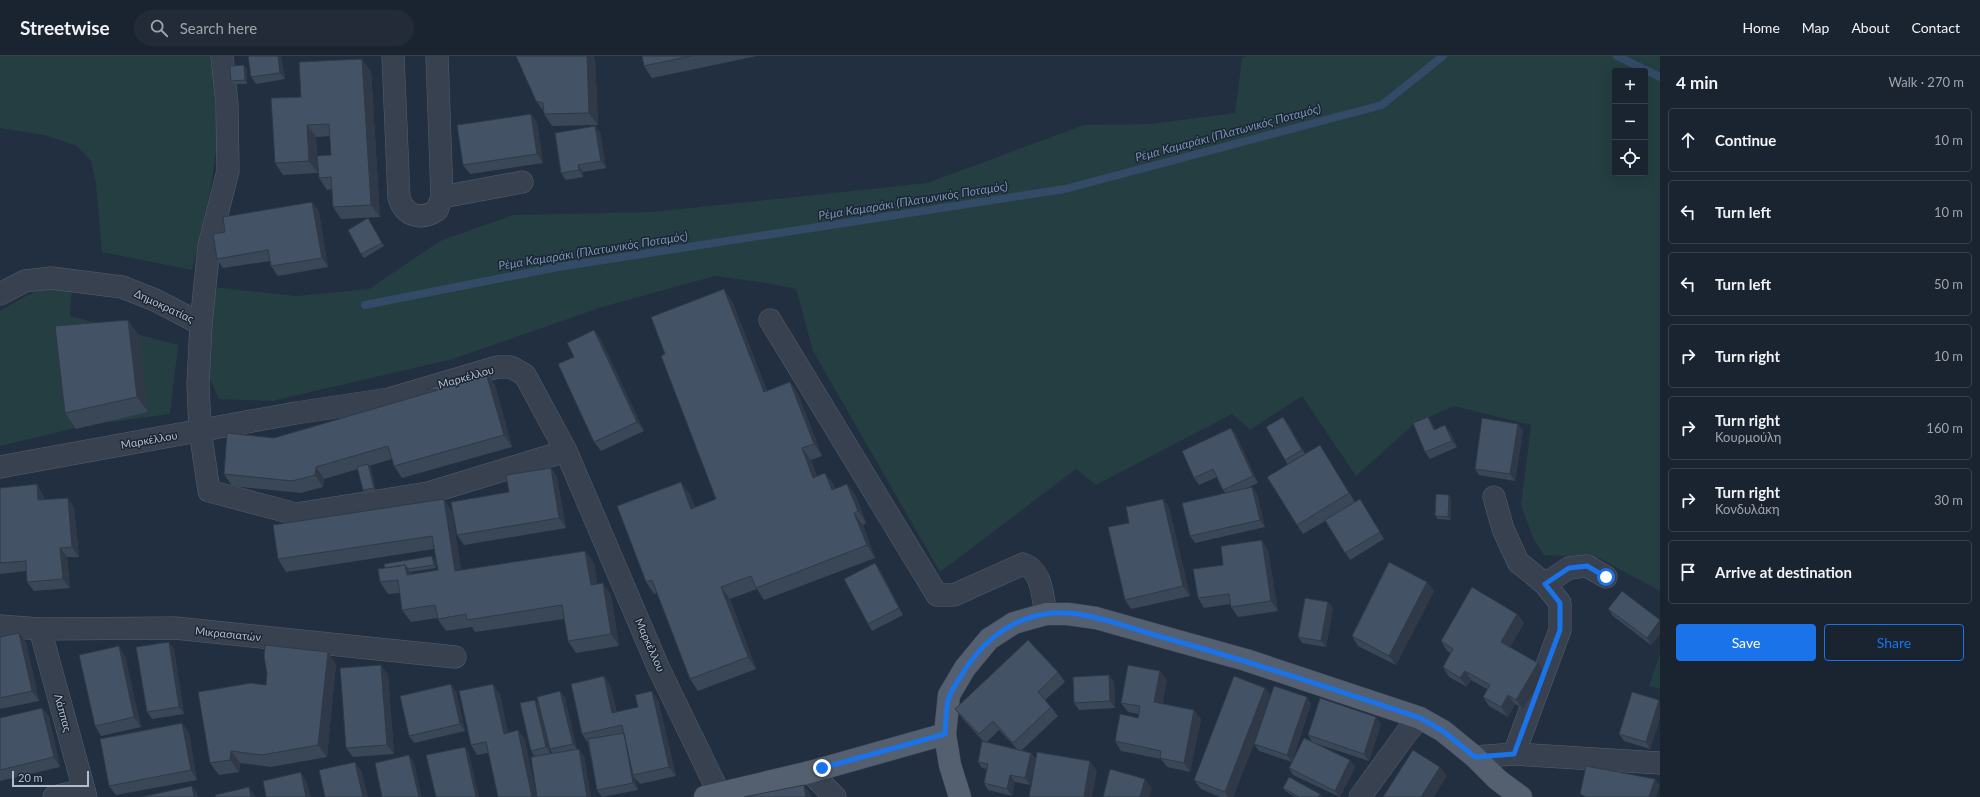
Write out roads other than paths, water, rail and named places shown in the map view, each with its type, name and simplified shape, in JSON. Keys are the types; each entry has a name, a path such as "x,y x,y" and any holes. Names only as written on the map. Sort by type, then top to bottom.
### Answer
{"main road":[{"path":"960,797 950,765 945,734 949,695 965,668 989,639 1014,623 1046,614 1068,614 1096,618 1246,660 1420,718 1443,731 1475,757 1498,780 1520,797"},
{"path":"712,795 810,772 945,734"}],"street":[{"path":"201,324 209,246 228,171 227,104 222,56"},
{"path":"393,56 398,190 400,202 408,213 423,217 437,210 442,197 437,56"},
{"path":"442,197 522,182"},
{"name":"Δημοκρατίας","path":"0,294 25,281 51,278 122,287 155,300 201,324 198,384 200,430 209,491 296,514 428,493 566,451"},
{"path":"770,320 937,595 954,595 1023,564 1032,567 1038,577 1046,614"},
{"name":"Μαρκέλλου","path":"0,467 200,430 389,399 497,367 511,367 525,375 566,451 660,669 712,795"},
{"path":"1494,497 1503,529 1518,562 1545,584 1560,603 1560,630 1514,754"},
{"path":"1545,584 1569,568 1587,566 1606,577"},
{"name":"Μικρασιατών","path":"0,626 40,629 175,628 455,657"},
{"name":"Λάππας","path":"40,629 85,794"},
{"path":"1360,797 1408,731 1420,718"},
{"path":"1475,757 1514,754 1660,763"},
{"path":"810,772 834,797"},
{"path":"54,797 85,794"}],"waterway":[{"name":"Ρέμα Καμαράκι (Πλατωνικός Ποταμός)","path":"365,305 558,267 1065,189 1382,105 1443,56"},
{"name":"Ρέμα Καμαράκι (Πλατωνικός Ποταμός)","path":"1617,56 1660,77"}]}
